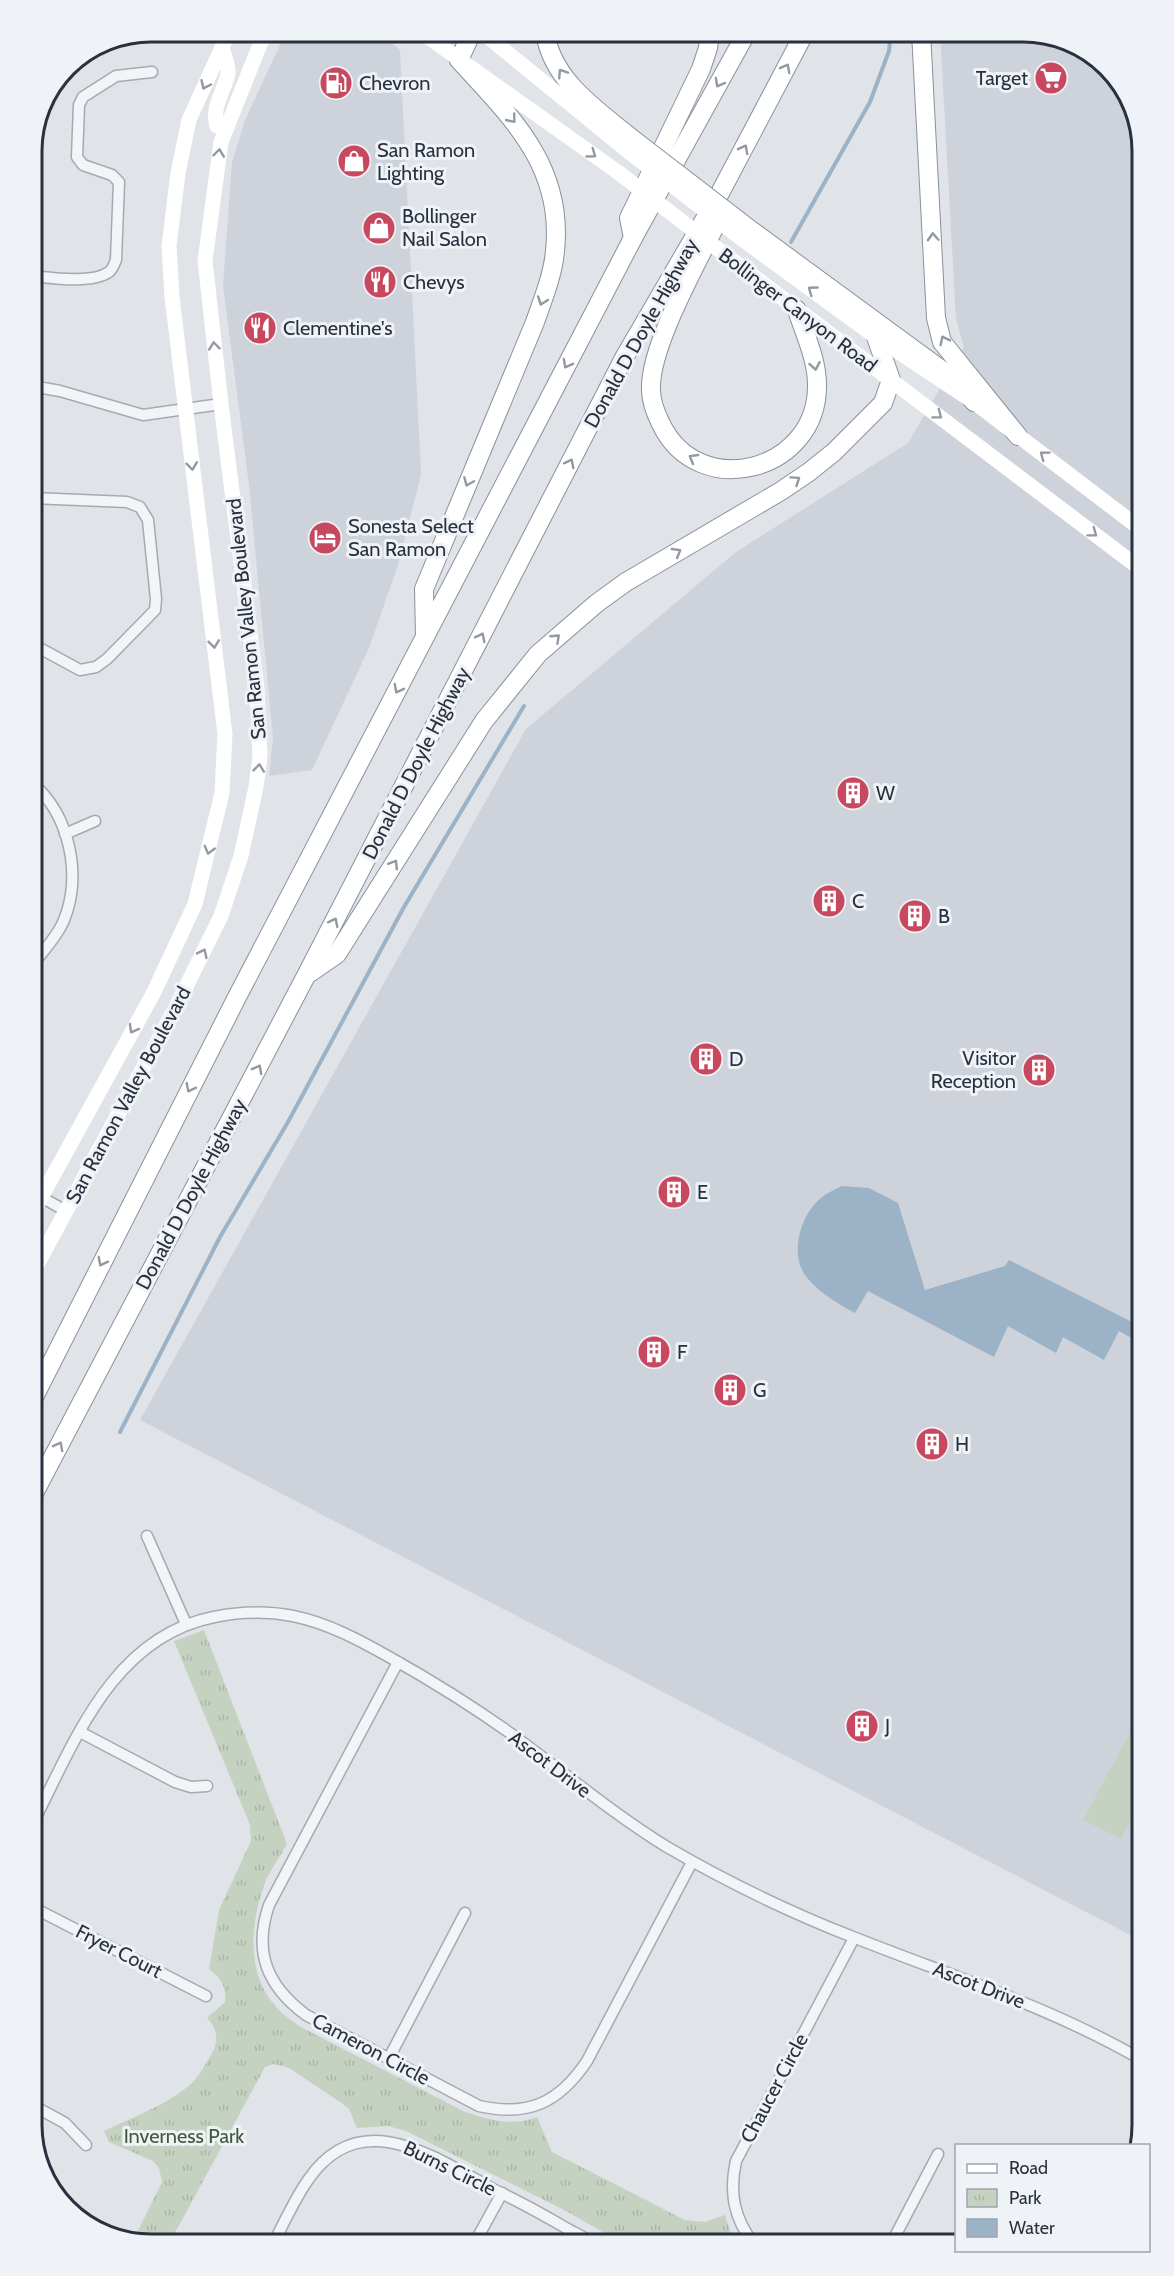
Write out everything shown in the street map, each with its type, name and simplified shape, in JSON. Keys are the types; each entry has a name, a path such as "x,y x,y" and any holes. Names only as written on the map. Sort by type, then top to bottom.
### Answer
{"highway":[{"path":"425,637 424,589 535,322 548,286 555,252 556,227 547,177 537,155 510,116 459,60 467,42"},
{"path":"546,42 555,63 572,89 632,146 745,233 958,382 974,402"},
{"path":"633,238 629,218 701,69 709,42"},
{"path":"42,1381 236,999 633,238 741,42"},
{"name":"Donald D Doyle Highway","path":"42,1478 308,974 624,358 720,193 800,42"},
{"path":"922,42 936,318 942,342 1018,436"},
{"path":"720,193 720,214 670,320 653,368 651,390 655,411 665,432 680,450 698,461 721,469 742,469 762,465 779,457 794,445 805,430 813,411 817,388 815,364 797,310"},
{"path":"308,974 337,954 484,721 538,654 589,609 626,582 781,491 809,472 834,452 883,403 891,380 876,337"}],"main road":[{"name":"San Ramon Valley Boulevard","path":"42,1185 154,992 195,904 222,793 225,734 172,297 169,246 178,173 189,120 225,42"},
{"name":"San Ramon Valley Boulevard","path":"42,1255 175,1009 221,916 241,856 256,787 260,756 257,689 220,404 205,261 220,142 261,42"},
{"name":"Bollinger Canyon Road","path":"435,42 619,173 1132,562"},
{"path":"495,42 632,146"},
{"path":"222,48 228,71 217,101 215,119 217,126 226,130"},
{"name":"Bollinger Canyon Road","path":"745,233 876,337 974,402 1132,522"}],"street":[{"path":"42,277 78,279 101,276 111,271 116,260 119,182 112,175 83,165 77,157 79,105 82,97 116,76 152,72"},
{"path":"42,388 143,415 220,404"},
{"path":"42,498 127,502 140,507 148,520 156,599 155,610 107,659 96,667 80,670 42,649"},
{"path":"42,796 52,808 65,834 73,862 70,899 64,923 42,953"},
{"path":"65,834 95,821"},
{"path":"42,1198 66,1211"},
{"path":"147,1536 186,1624"},
{"name":"Ascot Drive","path":"42,1806 102,1693 133,1658 186,1624 231,1614 273,1613 293,1616 335,1630 398,1662 464,1701 624,1819 692,1862 758,1896 854,1938 1049,2013 1132,2054"},
{"name":"Cameron Circle","path":"398,1662 269,1905 265,1918 262,1944 270,1975 279,1991 306,2015 479,2106 522,2110 553,2097 577,2077 692,1862"},
{"path":"80,1732 175,1782 191,1787 207,1786"},
{"name":"Fryer Court","path":"42,1912 206,1996"},
{"path":"389,2058 465,1913"},
{"name":"Chaucer Circle","path":"748,2234 738,2218 733,2202 732,2187 736,2161 854,1938"},
{"path":"42,2110 65,2123 86,2145"},
{"name":"Burns Circle","path":"278,2234 303,2188 316,2170 334,2154 361,2143 382,2141 407,2145 502,2193 574,2234"},
{"path":"896,2234 938,2154"},
{"path":"479,2234 502,2193"}],"shaded area":[{"path":"281,42 391,42 400,50 421,475 398,565 369,648 312,770 269,776 273,737 249,485 223,286 232,163 245,120"},
{"path":"941,42 1030,42 1071,53 1095,69 1114,90 1124,109 1132,144 1132,1936 140,1420 526,729 736,552 908,443 964,347 956,319"}],"green space":[{"name":"Inverness Park","path":"204,1630 287,1844 266,1880 256,1914 254,1931 256,1966 261,1983 269,1998 281,2012 299,2026 463,2111 509,2122 537,2117 552,2152 685,2220 705,2222 725,2215 732,2234 606,2234 566,2211 406,2131 388,2126 357,2128 349,2109 343,2104 289,2068 274,2064 265,2067 174,2234 137,2233 162,2182 159,2168 153,2161 109,2142 104,2131 157,2107 177,2095 194,2081 214,2050 215,2031 207,2018 225,2002 222,1983 209,1969 219,1910 251,1841 250,1825 174,1641"},
{"path":"1130,1732 1132,1733 1132,1818 1121,1839 1083,1820"}],"water":[{"path":"841,1186 869,1188 898,1203 925,1290 1005,1266 1009,1260 1132,1322 1132,1338 1119,1331 1104,1360 1063,1337 1056,1353 1008,1326 994,1357 868,1291 855,1313 816,1287 800,1265 798,1247 801,1229 809,1212 823,1196"}],"waterway":[{"path":"791,242 870,102 889,51 890,42"},
{"path":"120,1432 220,1237 288,1122 404,907 524,706"}],"place":[{"name":"Target","path":"1051,78"},
{"name":"Chevron","path":"336,83"},
{"name":"San Ramon Lighting","path":"354,161"},
{"name":"Bollinger Nail Salon","path":"379,228"},
{"name":"Chevys","path":"380,282"},
{"name":"Clementine's","path":"260,328"},
{"name":"Sonesta Select San Ramon","path":"325,538"},
{"name":"W","path":"853,793"},
{"name":"C","path":"829,901"},
{"name":"B","path":"915,916"},
{"name":"D","path":"706,1059"},
{"name":"Visitor Reception","path":"1039,1070"},
{"name":"E","path":"674,1192"},
{"name":"F","path":"654,1352"},
{"name":"G","path":"730,1390"},
{"name":"H","path":"932,1444"},
{"name":"J","path":"862,1726"}]}
